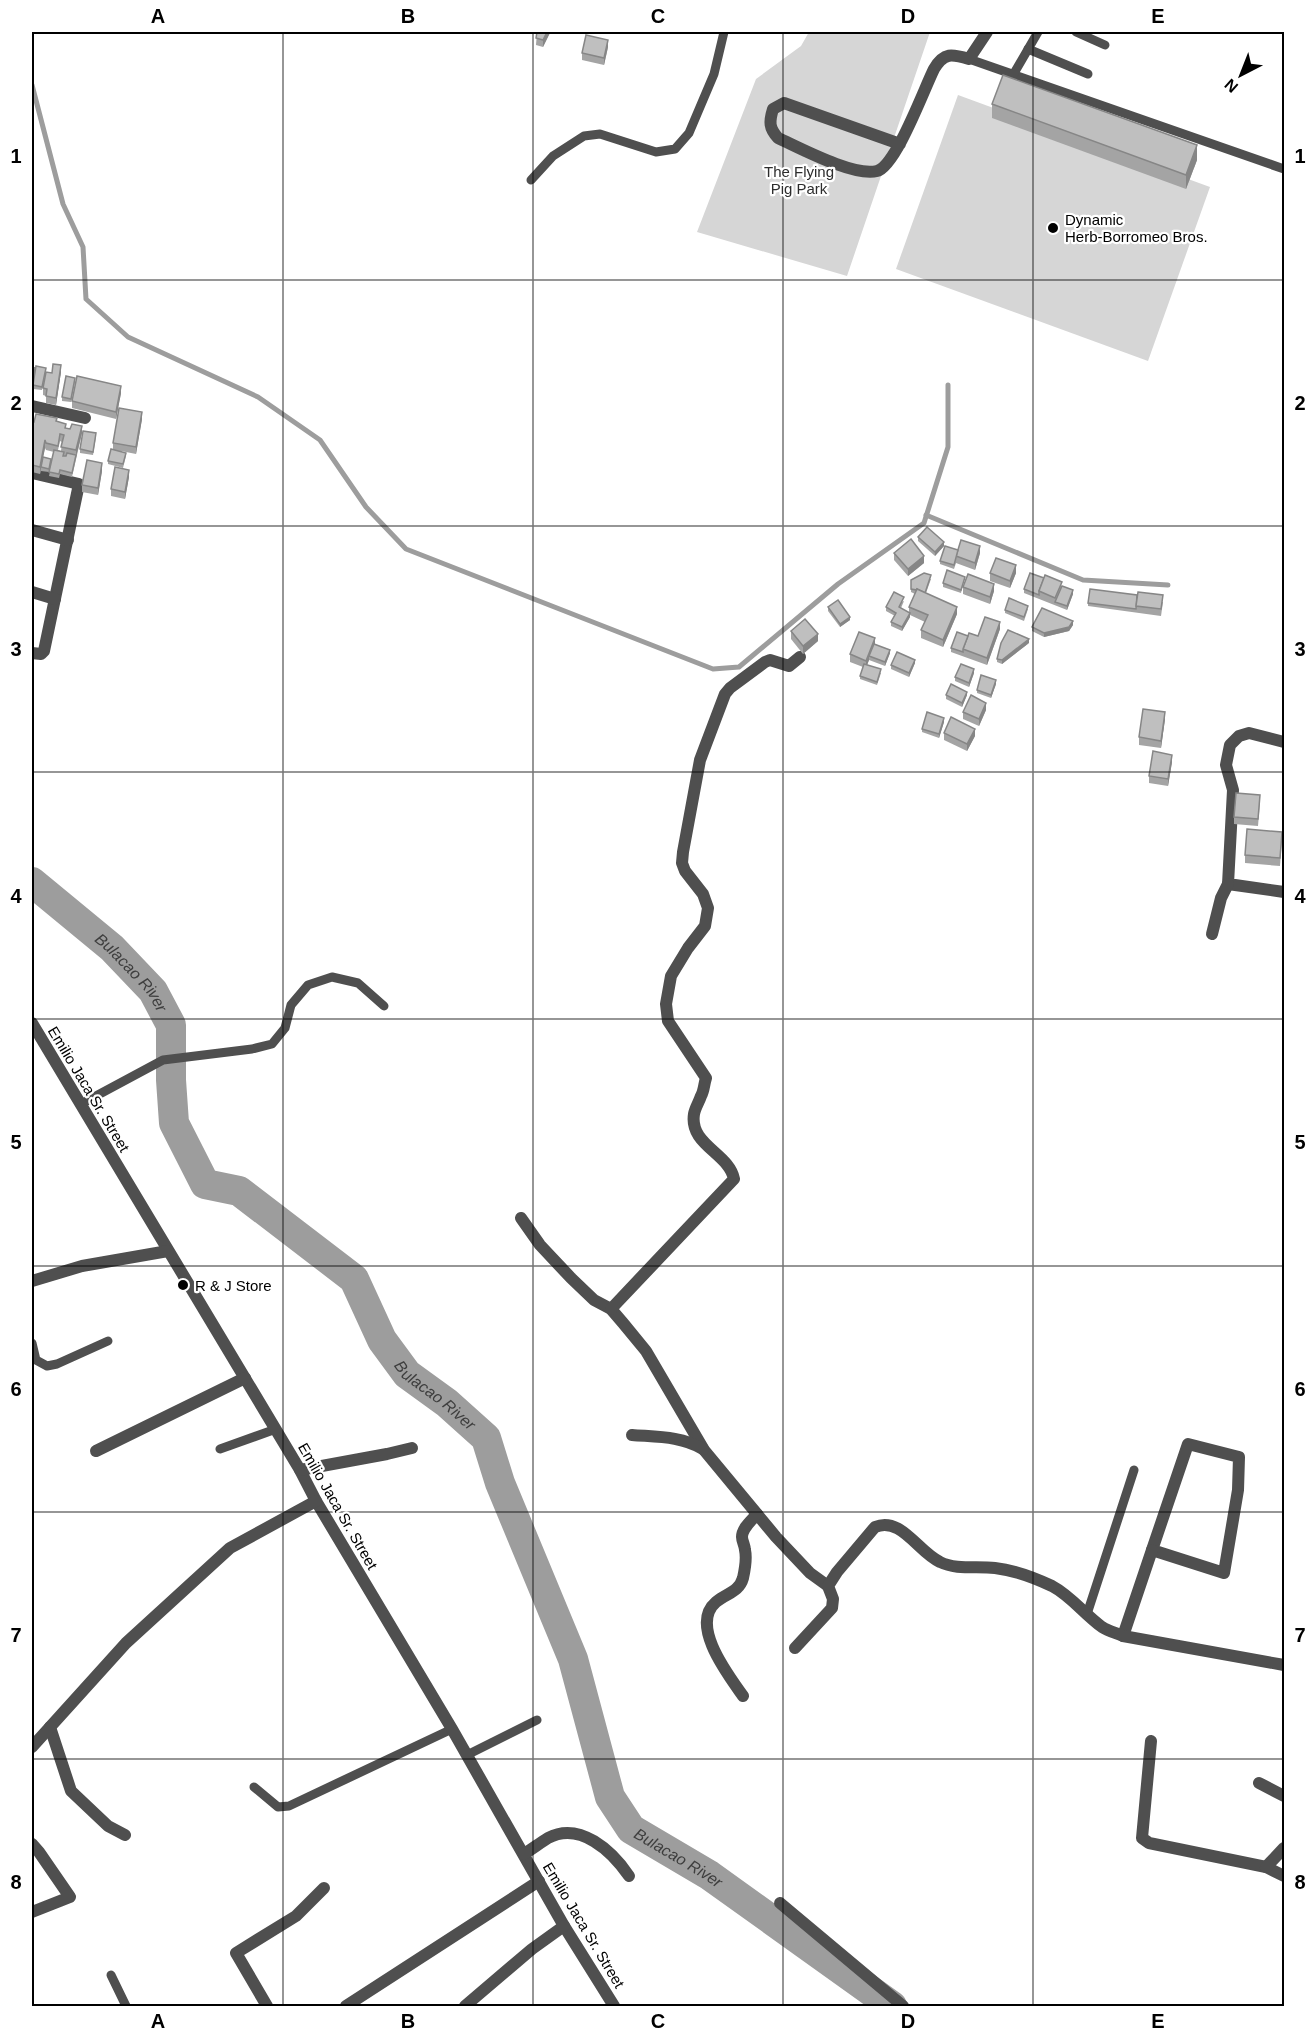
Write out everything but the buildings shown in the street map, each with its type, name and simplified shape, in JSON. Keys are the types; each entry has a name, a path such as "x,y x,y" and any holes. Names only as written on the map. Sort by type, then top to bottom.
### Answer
{"street":[{"path":"900,144 784,103 773,109 769,120 771,130 777,138 850,169 879,171 887,165 900,144 940,59 954,54 969,59 987,32"},
{"path":"32,406 85,418"},
{"path":"32,473 79,484 44,651 41,654 32,653"},
{"path":"32,530 68,540"},
{"path":"32,592 55,599"},
{"path":"611,1309 734,1179 732,1170 704,1144 695,1129 694,1113 703,1094 705,1078 668,1021 666,1004 671,976 705,926 708,908 703,894 685,871 682,862 683,852 700,760 725,694 765,662 770,660 789,666 800,657"},
{"path":"1212,934 1221,898 1228,884 1233,790 1226,765 1230,745 1239,736 1249,733 1284,741"},
{"path":"1228,884 1284,892"},
{"name":"Emilio Jaca Sr. Street","path":"32,1023 276,1429 316,1502 452,1729 564,1926 614,2007"},
{"path":"521,1218 540,1245 571,1278 594,1300 611,1309 646,1351 704,1450 810,1573 828,1586 832,1608 795,1648"},
{"path":"32,1281 82,1266 168,1251"},
{"path":"96,1451 245,1378"},
{"path":"632,1436 678,1439 704,1450"},
{"path":"1123,1636 1152,1550 1188,1444 1239,1457 1238,1490 1224,1573 1152,1550"},
{"path":"300,1470 412,1448"},
{"path":"32,1747 126,1643 230,1548 316,1502"},
{"path":"743,1696 726,1672 714,1649 707,1630 707,1617 716,1602 735,1591 742,1581 746,1553 742,1537 744,1529 757,1514"},
{"path":"828,1586 875,1527 883,1523 900,1529 922,1550 941,1563 962,1567 996,1568 1055,1588 1075,1602 1103,1628 1123,1636 1284,1665"},
{"path":"50,1727 71,1791 108,1826 125,1835"},
{"path":"1151,1741 1142,1838 1149,1843 1266,1867 1284,1876"},
{"path":"1258,1783 1284,1796"},
{"path":"525,1854 549,1837 567,1833 579,1835 591,1839 601,1847 629,1876"},
{"path":"32,1844 70,1897 32,1912"},
{"path":"1266,1867 1284,1848"},
{"path":"346,2007 539,1881"},
{"path":"267,2007 236,1953 296,1916 324,1888"},
{"path":"780,1903 903,2007"},
{"path":"465,2007 532,1949 564,1926"}],"lane":[{"path":"531,180 553,156 584,136 600,134 656,152 675,149 689,133 714,74 724,32"},
{"path":"1012,75 1038,32"},
{"path":"1076,32 1105,45"},
{"path":"1028,49 1089,74"},
{"path":"969,59 1284,169"},
{"path":"81,1104 163,1060 252,1050 272,1044 285,1028 291,1005 308,985 332,977 358,983 384,1006"},
{"path":"32,1343 36,1360 47,1366 57,1364 108,1341"},
{"path":"220,1449 276,1429"},
{"path":"1087,1614 1134,1470"},
{"path":"467,1755 537,1720"},
{"path":"254,1787 278,1807 289,1806 452,1729"},
{"path":"111,1976 126,2007"}],"green space":[{"name":"The Flying Pig Park","path":"809,32 930,32 847,276 697,232 756,79 801,46"},
{"name":"Dynamic Herb-Borromeo Bros.","path":"958,95 1210,187 1148,361 896,269"}],"waterway":[{"path":"32,85 63,204 83,247 86,299 128,337 258,397 320,440 366,507 406,549 713,669 739,667 838,584 924,523 948,447 948,385"},
{"path":"926,515 1083,580 1168,585"},
{"name":"Bulacao River","path":"32,882 112,948 153,991 171,1025 174,1123 205,1184 239,1191 354,1279 382,1340 407,1374 447,1403 486,1438 500,1483 573,1659 610,1797 631,1829 709,1875 892,2006"}],"place":[{"name":"Dynamic Herb-Borromeo Bros.","path":"1053,228"},
{"name":"R & J Store","path":"183,1285"}]}
